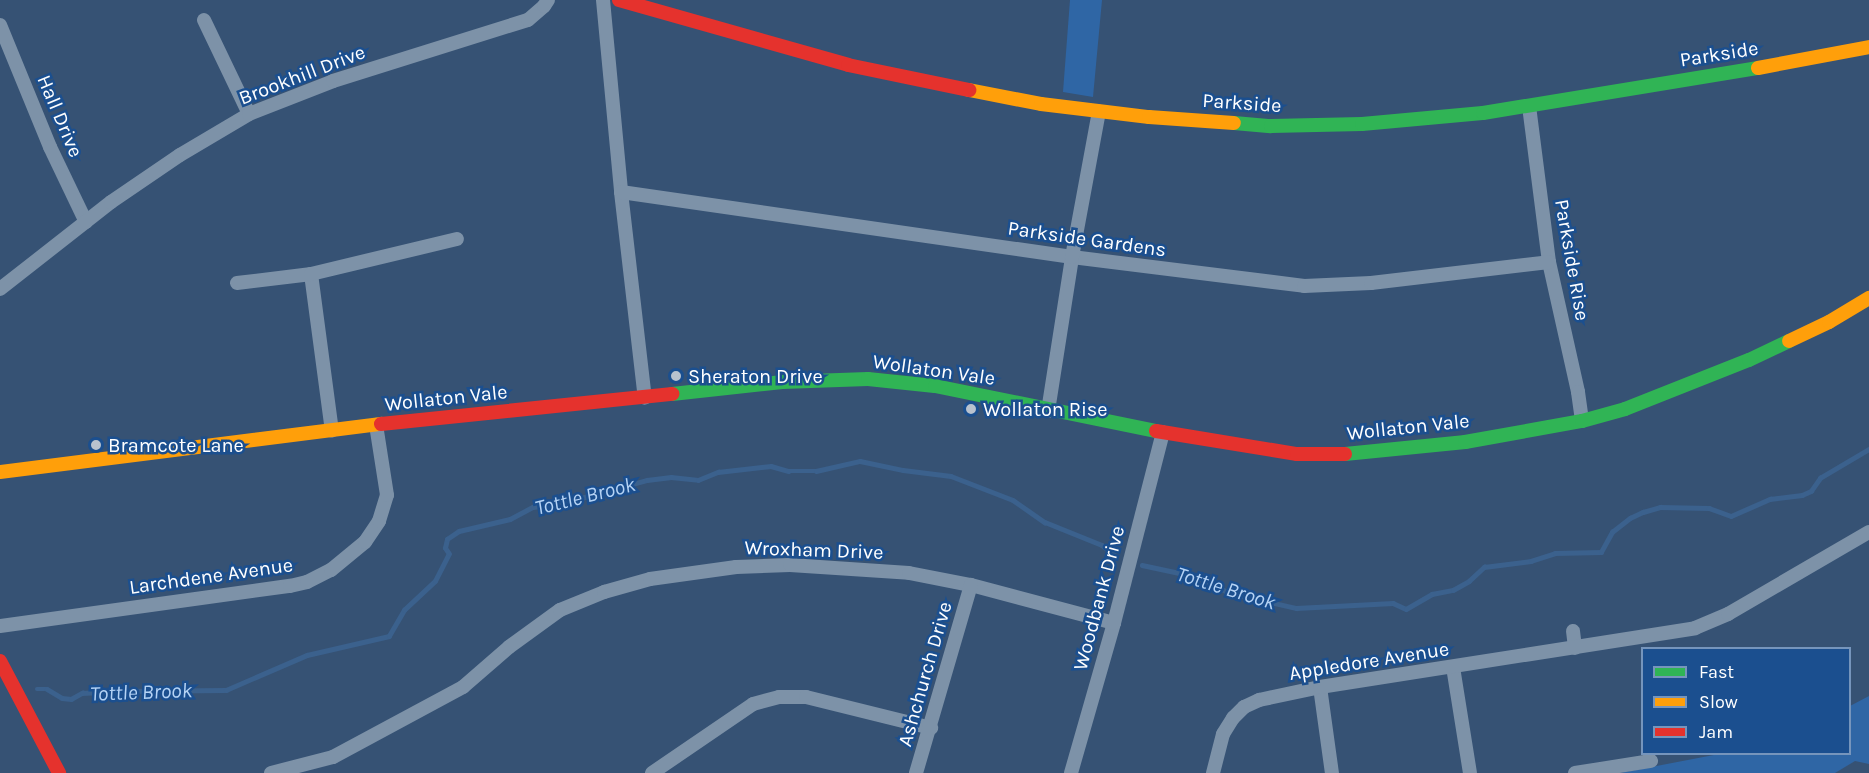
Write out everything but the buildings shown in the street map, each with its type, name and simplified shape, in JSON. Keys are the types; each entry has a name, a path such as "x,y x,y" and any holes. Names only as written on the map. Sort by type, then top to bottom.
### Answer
{"street":[{"name":"Brookhill Drive","path":"0,289 86,222 180,155 249,114 333,81 528,20 548,0"},
{"path":"603,0 621,192 645,398"},
{"name":"Parkside","path":"619,0 848,65 1041,104 1271,126 1362,124 1483,113 1869,47"},
{"path":"204,20 249,114"},
{"name":"Hall Drive","path":"0,25 50,147 86,222"},
{"name":"Parkside Rise","path":"1528,105 1549,262 1578,392 1582,421"},
{"path":"1048,411 1072,257 1099,111"},
{"name":"Parkside Gardens","path":"621,192 1072,257 1304,286 1371,283 1549,262"},
{"path":"237,283 311,274 457,239"},
{"path":"311,274 332,431"},
{"name":"Wollaton Vale","path":"0,472 376,425 782,382 868,379 935,386 1048,411 1298,454 1344,454 1465,442 1582,421 1644,402 1749,360 1829,322 1869,298"},
{"name":"Larchdene Avenue","path":"0,626 307,582 346,559 365,542 379,521 387,495 376,425"},
{"name":"Woodbank Drive","path":"1071,773 1114,623 1163,432"},
{"name":"Appledore Avenue","path":"1214,773 1223,734 1244,707 1272,696 1695,628 1713,621 1869,532"},
{"name":"Wroxham Drive","path":"271,773 333,758 463,687 509,647 560,610 650,579 736,567 790,565 909,573 971,585 1114,623"},
{"name":"Ashchurch Drive","path":"916,773 971,585"},
{"path":"1573,632 1575,648"},
{"path":"0,661 59,773"},
{"path":"1453,667 1470,773"},
{"path":"1320,687 1332,773"},
{"path":"652,773 753,704 779,697 823,701 931,728"},
{"path":"1584,772 1651,761"}],"shaded area":[{"path":"1070,0 1102,0 1093,97 1063,92"},
{"path":"1869,696 1869,764 1855,761 1835,773 1620,773 1714,755 1851,755 1851,705"}],"waterway":[{"name":"Tottle Brook","path":"1142,565 1198,577 1230,593 1296,608 1393,603 1406,609 1432,594 1453,590 1469,581 1484,567 1531,561 1555,553 1601,552 1612,532 1630,518 1660,507 1709,508 1731,516 1770,499 1802,495 1811,491 1820,478 1869,449"},
{"name":"Tottle Brook","path":"37,689 47,689 62,698 71,699 82,693 226,690 307,655 389,636 404,610 435,581 449,554 445,548 447,539 459,531 510,519 533,507 563,503 647,480 671,477 698,480 718,472 771,466 788,471 816,471 860,461 903,470 951,476 1013,500 1045,522 1102,545 1115,555"}],"traffic: fast":[{"path":"1234,123 1271,126 1362,124 1483,113 1758,68"},
{"path":"1345,454 1465,442 1582,421 1625,409 1749,360 1789,341"},
{"path":"672,394 782,382 868,379 935,386 1156,431"}],"traffic: slow":[{"path":"1758,68 1869,47"},
{"path":"969,90 1041,104 1149,117 1234,123"},
{"path":"1789,341 1829,322 1869,298"},
{"path":"0,472 381,424"}],"traffic: jam":[{"path":"619,0 848,65 969,90"},
{"path":"381,424 672,394"},
{"path":"1156,431 1297,454 1345,454"},
{"path":"0,661 59,773"}],"place":[{"name":"Sheraton Drive","path":"676,376"},
{"name":"Wollaton Rise","path":"971,409"},
{"name":"Bramcote Lane","path":"96,445"}]}
